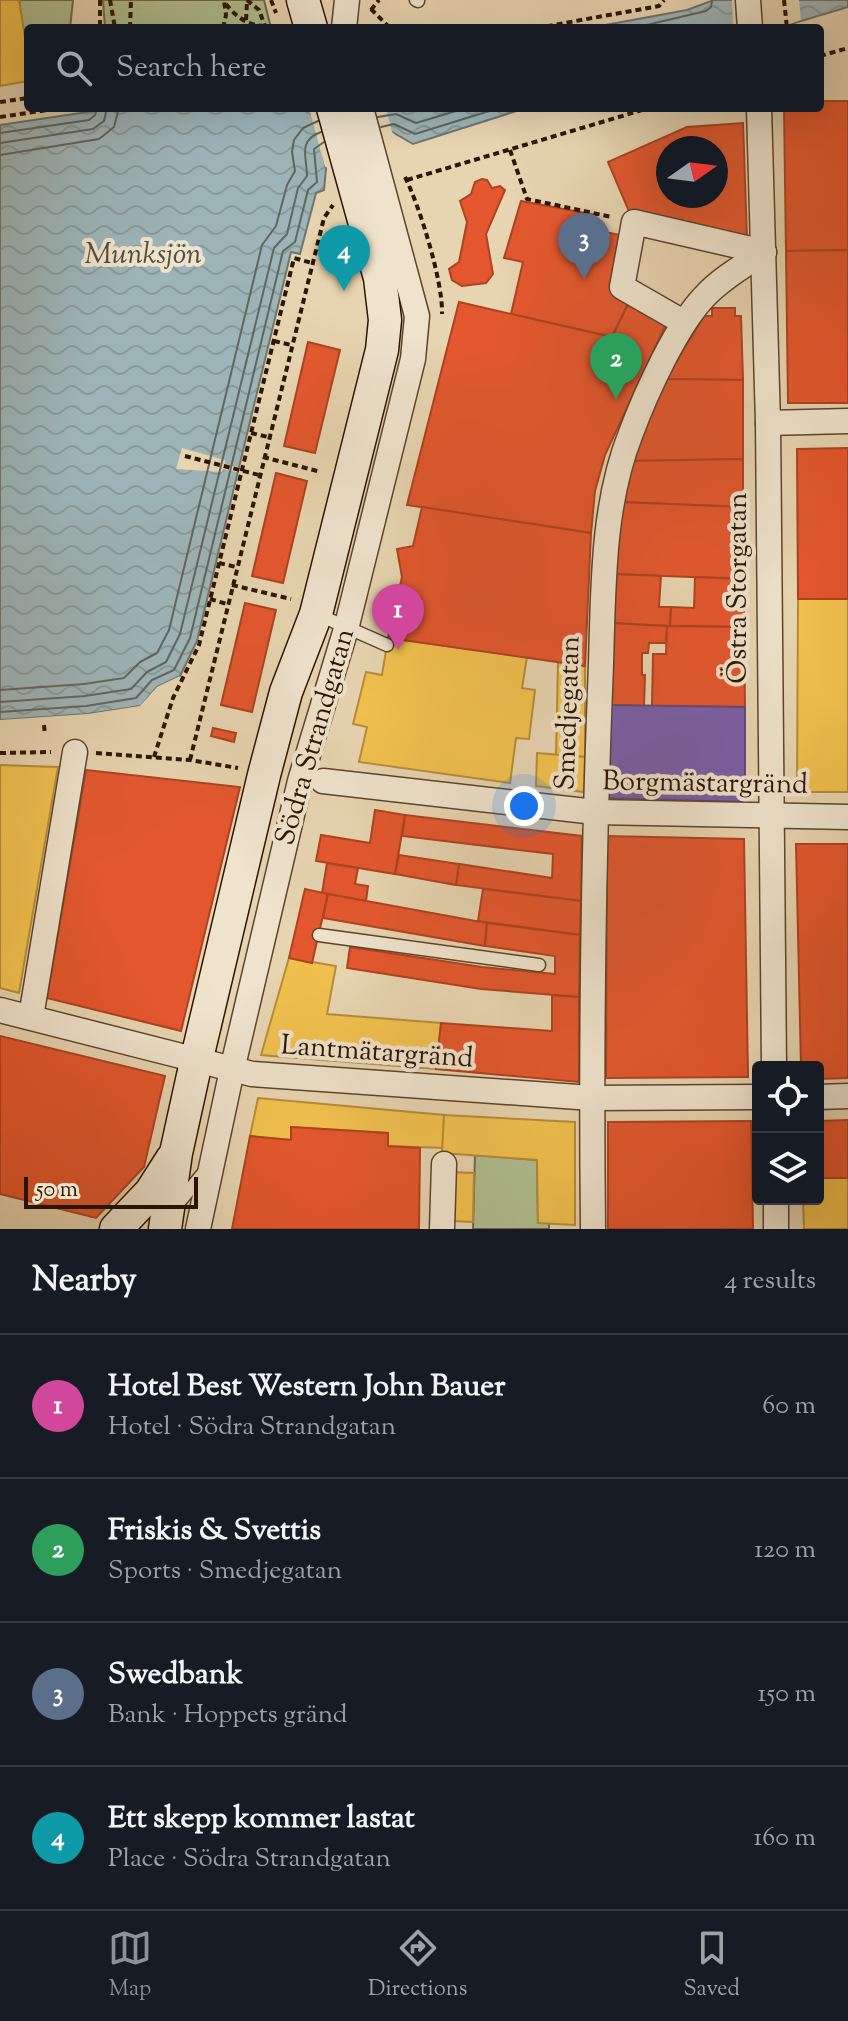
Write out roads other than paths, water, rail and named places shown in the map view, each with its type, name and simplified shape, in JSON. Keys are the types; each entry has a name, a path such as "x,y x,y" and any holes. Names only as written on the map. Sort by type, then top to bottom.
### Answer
{"street":[{"path":"303,0 310,24"},
{"path":"344,24 347,0"},
{"path":"748,0 750,24"},
{"path":"335,112 360,159"},
{"name":"Södra Strandgatan","path":"162,1225 196,1062 286,692 302,613 382,350 385,320 360,159 361,112"},
{"name":"Östra Storgatan","path":"759,112 768,423 774,1061"},
{"name":"Södra Strandgatan","path":"198,1229 232,1070 271,927 300,781 346,629 413,359 417,316 410,285 360,159"},
{"path":"683,322 622,287 634,222 764,252"},
{"name":"Smedjegatan","path":"593,1229 595,812 607,548 615,487 630,434 683,322 706,294 764,252"},
{"path":"768,423 848,421"},
{"path":"31,1017 75,752"},
{"name":"Borgmästargränd","path":"323,781 595,812 848,817"},
{"name":"Lantmätargränd","path":"0,1010 252,1074 592,1098 752,1097"},
{"path":"824,1097 848,1096"},
{"name":"Södra Strandgatan","path":"116,1229 151,1192 176,1153"},
{"path":"442,1229 444,1164"},
{"path":"776,1205 776,1229"}],"lane":[{"path":"302,613 387,645"},
{"path":"319,935 539,965"},
{"path":"162,1225 212,1162"}],"water":[{"path":"714,0 848,0 848,7 791,24 611,24 687,10"},
{"name":"Munksjön","path":"87,112 513,112 413,144 392,132 322,151 326,169 324,190 316,193 300,254 291,252 197,641 180,676 157,687 141,706 88,714 0,720 0,125"}],"place":[{"name":"Swedbank","path":"584,279"},
{"name":"Ett skepp kommer lastat","path":"344,291"},
{"name":"Friskis & Svettis","path":"616,399"},
{"name":"Hotel Best Western John Bauer","path":"398,650"}]}
